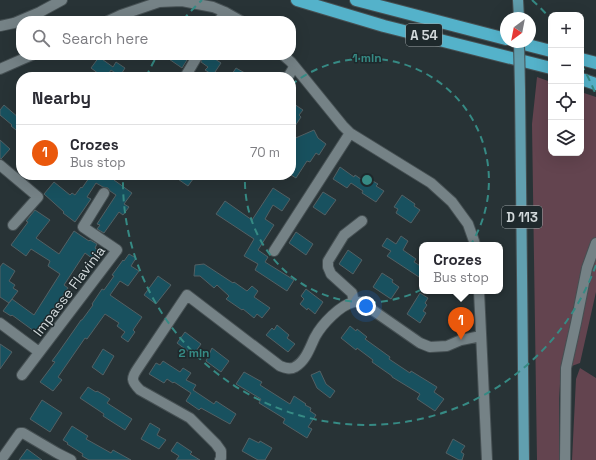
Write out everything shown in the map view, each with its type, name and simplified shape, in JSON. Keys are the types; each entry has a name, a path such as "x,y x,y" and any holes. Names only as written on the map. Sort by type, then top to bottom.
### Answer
{"highway":[{"name":"A 54","path":"297,0 384,26 548,67"},
{"name":"A 54","path":"356,0 500,37"},
{"path":"536,47 548,50"},
{"path":"584,78 596,80"},
{"path":"584,78 596,84"}],"main road":[{"name":"D 113","path":"518,48 524,460"}],"street":[{"path":"31,16 62,0"},
{"path":"119,16 158,2 182,1 213,7 232,16"},
{"path":"222,16 225,12"},
{"path":"0,26 16,22"},
{"path":"0,69 21,60"},
{"path":"188,72 195,60"},
{"path":"288,60 350,133 431,183 452,202 468,224 474,242"},
{"path":"291,72 294,67"},
{"path":"274,251 350,133"},
{"path":"0,165 16,178"},
{"path":"13,225 38,197 18,180"},
{"name":"Impasse Flavinia","path":"22,375 117,250 83,227 104,193"},
{"path":"354,302 352,293 331,274 328,267 328,261 344,235 362,221"},
{"path":"565,460 566,368 587,268 596,243"},
{"path":"479,294 487,460"},
{"path":"220,460 221,451 216,444 190,418 140,390 135,385 133,380 133,376 138,368 187,295 280,366 288,369 295,368 301,362 326,322 344,306 354,302 361,302 420,342 430,347 447,346 461,340 481,336"},
{"path":"0,323 40,352"},
{"path":"0,460 20,433 23,433 55,457 70,460"}],"shaded area":[{"path":"537,77 548,81 548,156 584,156 584,93 596,97 596,292 580,363 561,370 559,399 559,460 537,460 532,124"},
{"path":"580,368 596,378 596,460 572,460 576,379"}],"building":[{"path":"97,60 103,60 113,67 116,62 125,68 122,72 114,72 111,70 110,72 96,72 91,68"},
{"path":"170,60 187,60 182,68"},
{"path":"202,60 216,60 221,63 215,72 208,72 205,70 208,67 201,62"},
{"path":"236,68 243,72 233,72"},
{"path":"4,105 16,115 16,130 0,115 0,110"},
{"path":"296,105 303,110 299,115 301,117 296,124"},
{"path":"314,130 318,138 326,144 319,155 316,153 310,162 307,161 296,178 296,138"},
{"path":"0,140 10,149 1,159 0,159"},
{"path":"340,167 354,177 355,175 368,184 371,180 378,184 376,186 384,191 376,202 362,193 363,191 351,183 347,188 333,179"},
{"path":"88,180 114,180 132,193 124,204 129,207 123,215 119,212 104,233 97,229 100,225 97,224 116,195 108,188 96,183 87,197 91,199 75,222 63,213 64,212 44,194 54,182 70,195 72,193 75,195 81,187 82,188"},
{"path":"179,180 192,180 188,186"},
{"path":"273,188 290,199 282,211 273,205 265,219 274,225 258,250 268,257 265,262 294,280 287,291 255,270 258,264 244,256 254,239 216,214 225,201 252,220"},
{"path":"323,192 336,200 325,215 313,207"},
{"path":"402,195 415,204 414,206 420,210 411,223 396,213 398,209 394,207"},
{"path":"35,210 50,220 36,238 59,254 74,231 89,241 90,240 97,244 95,248 99,251 93,259 85,253 64,285 68,288 38,334 12,315 11,316 3,311 12,299 34,315 60,274 48,266 50,261 31,249 26,256 11,245 28,222 26,221"},
{"path":"296,232 313,244 306,255 289,243"},
{"path":"401,236 408,241 403,250 416,259 414,262 419,265 419,277 387,256 391,251 382,246 387,238 396,244"},
{"path":"348,250 362,260 353,274 339,264"},
{"path":"129,254 136,258 131,266 139,271 128,286 120,281 110,295 142,317 133,330 135,332 128,342 121,337 125,332 117,326 119,323 105,314 87,339 85,338 58,377 62,380 53,391 40,382 55,362 52,361 93,305 92,304 102,289 104,290 114,276 112,275"},
{"path":"3,263 15,271 9,281 15,285 13,288 18,291 9,303 0,297 0,267"},
{"path":"204,264 247,291 252,286 258,291 254,297 270,308 262,318 257,314 254,318 243,309 242,310 226,299 229,296 217,285 214,288 200,276 194,276 195,265"},
{"path":"382,273 393,280 392,282 399,287 391,299 373,287"},
{"path":"158,276 171,285 156,304 144,295"},
{"path":"306,289 323,302 315,314 300,304 304,299 301,296"},
{"path":"419,294 428,298 425,303 427,305 423,311 426,313 420,323 407,314"},
{"path":"277,325 289,335 287,338 295,344 288,352 266,335 272,328 274,330"},
{"path":"350,326 356,331 357,329 367,337 365,339 390,357 389,359 410,373 411,371 437,387 434,392 444,399 435,411 417,399 420,394 392,377 372,362 373,360 357,348 356,350 341,338"},
{"path":"185,332 201,344 193,355 177,343"},
{"path":"0,344 12,352 0,369"},
{"path":"212,348 229,361 221,372 206,361"},
{"path":"103,349 114,356 103,375 92,367"},
{"path":"163,361 180,372 183,368 191,373 186,380 196,385 193,390 214,404 216,401 236,414 230,424 201,408 199,410 186,401 191,393 174,382 173,383 167,379 164,383 149,374 156,363 160,365"},
{"path":"320,371 326,384 335,391 330,398 317,388 311,375"},
{"path":"244,372 262,382 260,385 290,404 294,396 311,408 310,411 316,415 308,427 312,429 307,438 283,423 285,419 259,403 261,399 236,384"},
{"path":"88,387 110,399 107,403 132,419 125,430 103,416 104,414 80,398"},
{"path":"42,400 62,413 50,432 30,419"},
{"path":"150,423 160,429 157,435 166,440 159,449 141,439"},
{"path":"72,426 88,436 86,439 111,453 113,450 131,460 89,460 82,456 83,454 63,440"},
{"path":"249,438 259,443 260,441 272,448 265,460 258,460 242,451"},
{"path":"453,439 465,446 461,452 464,454 462,460 459,460 446,453"},
{"path":"177,442 192,452 190,454 200,460 176,460 179,456 171,451"},
{"path":"27,449 42,460 19,460"}],"place":[{"name":"Crozes","path":"461,340"}]}
